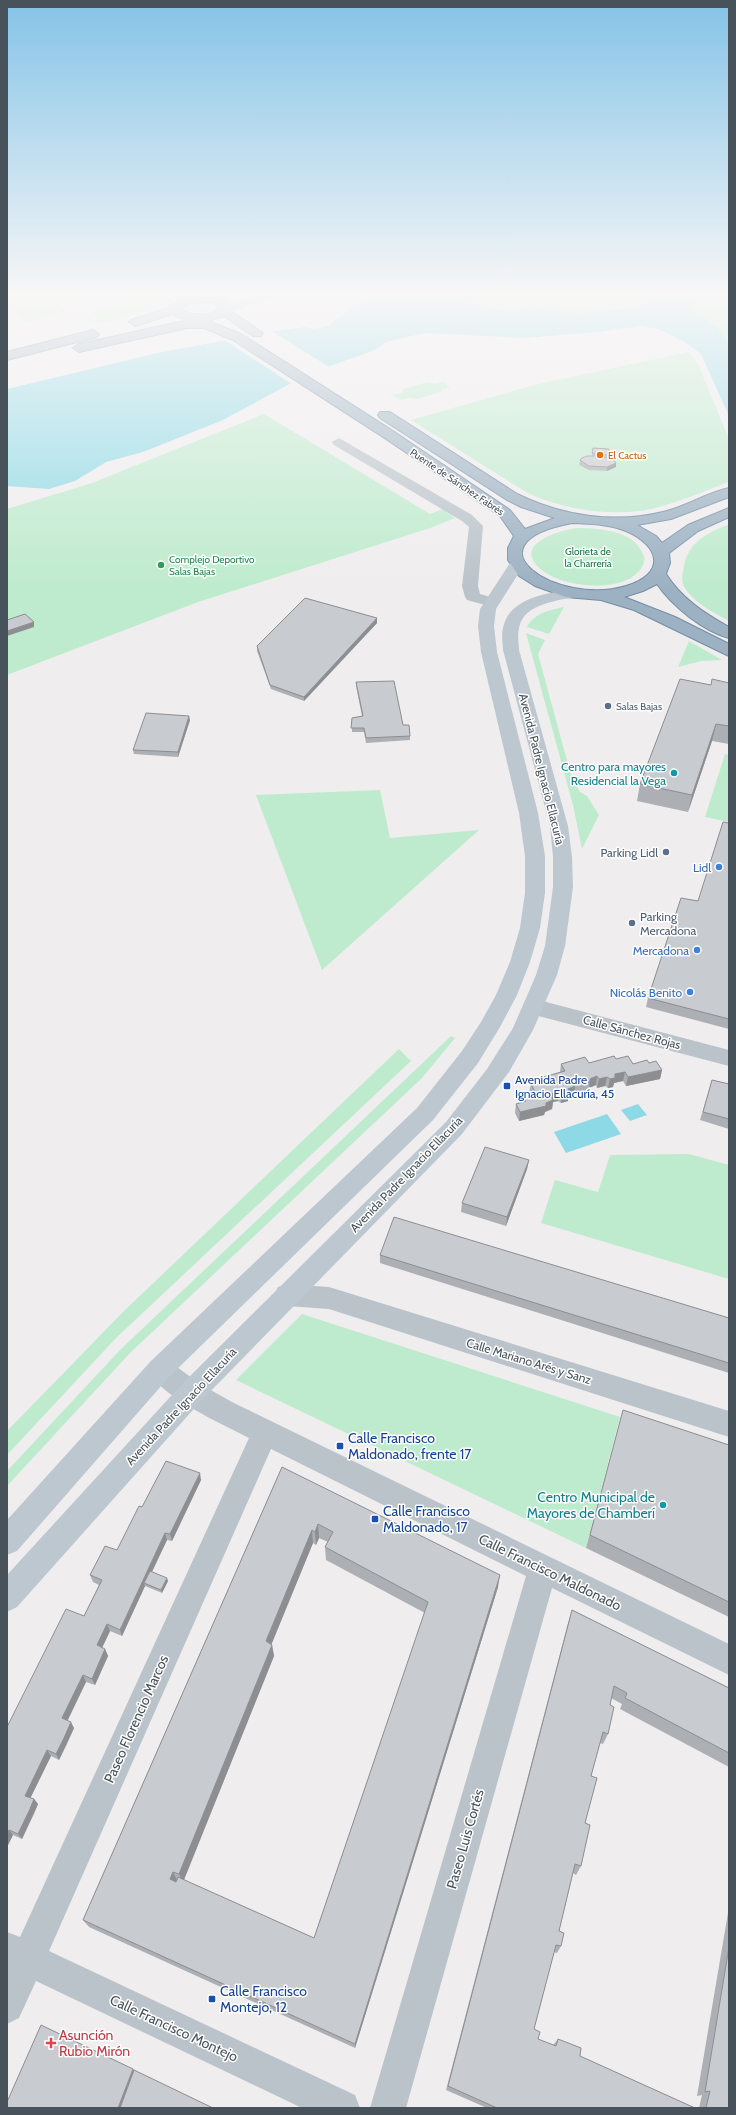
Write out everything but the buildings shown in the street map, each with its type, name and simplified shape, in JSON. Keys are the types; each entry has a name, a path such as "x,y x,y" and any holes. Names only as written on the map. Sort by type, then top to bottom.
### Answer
{"highway":[{"name":"Puente de Sánchez Fabrés","path":"321,391 505,513 514,523 522,537"},
{"name":"Puente de Sánchez Fabrés","path":"374,408 526,504 572,519"},
{"path":"616,523 645,535 655,543 661,552 663,564 658,574 645,585 626,592 602,595 573,593 548,586 528,576 517,563 515,554 516,545 522,537 535,528 552,522 572,519 616,523 666,516 729,492"},
{"path":"661,552 680,535 690,529 729,512"},
{"path":"658,574 666,589 682,605 729,633"},
{"path":"602,595 634,604 672,620 729,651"}],"main road":[{"name":"Avenida Padre Ignacio Ellacuría","path":"7,1541 160,1369 425,1114 457,1077 479,1045 505,999 518,967 532,918 535,883 535,857 532,826 489,652 486,626 491,602 507,582 517,563"},
{"name":"Avenida Padre Ignacio Ellacuría","path":"7,1596 191,1393 317,1263 454,1128 484,1090 507,1056 535,1007 556,946 562,894 563,852 559,826 512,650 510,627 515,615 529,604 573,593"}],"street":[{"path":"339,442 467,518 476,526 470,586 473,597 491,602"},
{"name":"Calle Sánchez Rojas","path":"535,1007 729,1058"},
{"path":"317,1263 318,1282 329,1298"},
{"name":"Calle Mariano Arés y Sanz","path":"287,1295 329,1298 729,1424"},
{"name":"Calle Francisco Maldonado","path":"160,1369 191,1393 265,1433 729,1660"},
{"name":"Paseo Florencio Marcos","path":"7,2006 18,1954 265,1433"},
{"name":"Paseo Luis Cortés","path":"388,2108 543,1569"},
{"name":"Calle Francisco Montejo","path":"18,1954 342,2108"}],"green space":[{"path":"403,391 442,391 416,399 409,398 401,400 393,395 402,393"},
{"path":"514,391 709,391 729,439 729,482 681,500 651,509 604,512 571,507 540,498 526,492 411,420"},
{"name":"Complejo Deportivo Salas Bajas","path":"264,414 430,514 443,509 455,518 430,528 198,602 7,675 7,509 92,483"},
{"path":"729,524 729,621 710,610 691,596 683,584 682,575 687,557 695,544 700,539"},
{"name":"Glorieta de la Charrería","path":"576,528 614,532 631,539 643,554 644,561 642,567 634,576 623,581 609,585 595,586 566,581 553,577 543,571 534,562 531,554 534,547 548,536"},
{"path":"564,607 549,634 527,627 538,615"},
{"path":"526,633 545,640 538,654 572,779 580,792 587,796 599,815 582,849 573,805"},
{"path":"689,641 722,660 701,661 678,667"},
{"path":"725,754 729,755 729,822 705,817"},
{"path":"380,790 390,838 479,830 322,970 256,795"},
{"path":"451,1036 455,1038 422,1078 130,1353 7,1486 7,1471 120,1350"},
{"path":"399,1049 411,1061 116,1338 7,1455 7,1431 125,1310"},
{"path":"689,1154 729,1165 729,1279 541,1223 555,1180 598,1192 610,1155"},
{"path":"302,1314 620,1417 586,1548 236,1380"}],"water":[{"path":"7,391 277,391 223,420 143,452 106,462 75,481 49,489 7,486"},
{"path":"718,391 729,391 729,416"},
{"path":"638,1104 647,1115 630,1121 621,1110"},
{"path":"607,1114 621,1134 566,1153 554,1132"}],"place":[{"name":"El Cactus","path":"600,455"},
{"name":"Complejo Deportivo Salas Bajas","path":"161,565"},
{"name":"Salas Bajas","path":"608,706"},
{"name":"Centro para mayores Residencial la Vega","path":"674,773"},
{"name":"Parking Lidl","path":"666,852"},
{"name":"Lidl","path":"719,867"},
{"name":"Parking Mercadona","path":"632,923"},
{"name":"Mercadona","path":"697,950"},
{"name":"Nicolás Benito","path":"690,992"},
{"name":"Avenida Padre Ignacio Ellacuría, 45","path":"507,1086"},
{"name":"Calle Francisco Maldonado, frente 17","path":"340,1446"},
{"name":"Centro Municipal de Mayores de Chamberí","path":"663,1505"},
{"name":"Calle Francisco Maldonado, 17","path":"375,1519"},
{"name":"Calle Francisco Montejo, 12","path":"212,1999"},
{"name":"Asunción Rubio Mirón","path":"51,2043"}]}
